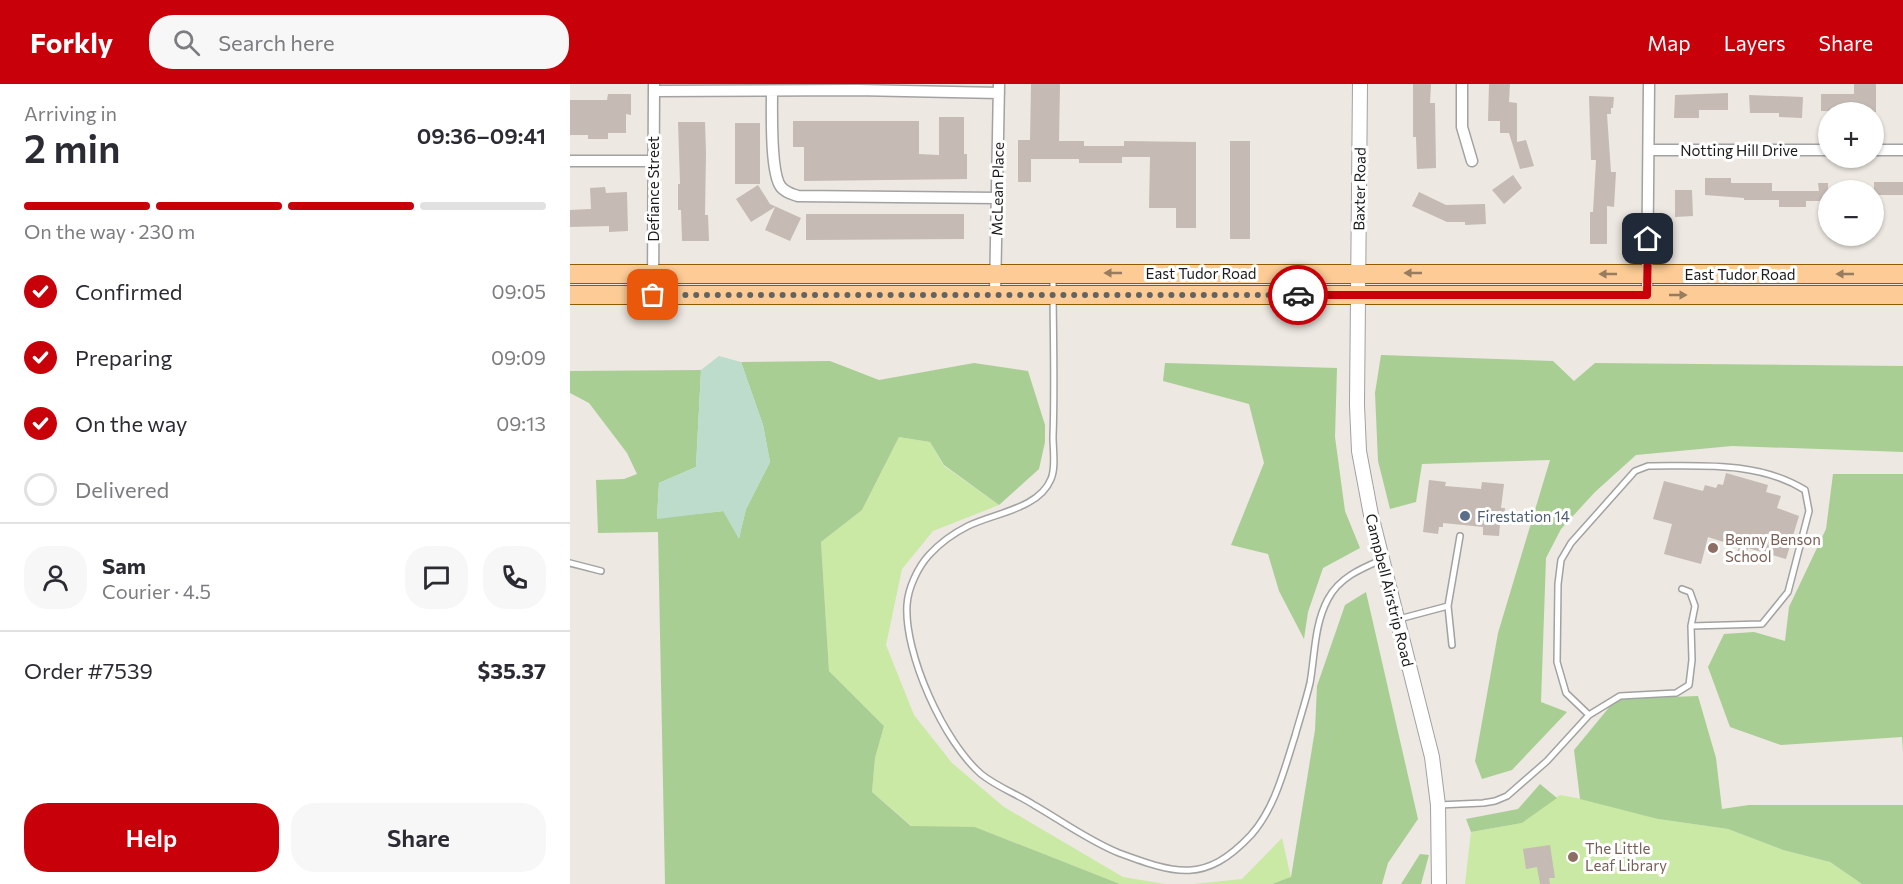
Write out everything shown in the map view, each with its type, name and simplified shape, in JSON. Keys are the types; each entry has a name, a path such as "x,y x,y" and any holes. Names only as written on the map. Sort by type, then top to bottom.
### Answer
{"main road":[{"name":"East Tudor Road","path":"570,274 1903,274"},
{"name":"East Tudor Road","path":"570,295 1903,295"}],"street":[{"name":"Baxter Road","path":"1358,295 1360,84"},
{"path":"1462,84 1462,127 1472,161"},
{"path":"1647,295 1649,84"},
{"path":"654,88 772,91 856,87 999,89"},
{"name":"Defiance Street","path":"653,295 654,88"},
{"name":"McLean Place","path":"995,295 999,89"},
{"path":"772,91 775,166 780,186 789,194 810,197 997,198"},
{"name":"Notting Hill Drive","path":"1650,150 1818,150"},
{"path":"1884,150 1903,150"},
{"path":"570,161 652,161"},
{"name":"Campbell Airstrip Road","path":"1358,295 1359,451 1371,515 1432,757 1438,805 1439,884"}],"lane":[{"path":"1053,273 1055,392 1052,477 1044,491 1028,503 969,526 945,540 927,557 914,579 907,601 908,629 929,698 964,757 982,775 1102,846 1181,873 1215,866 1239,848 1253,833 1275,797 1310,686 1319,620 1329,597 1342,580 1382,560"},
{"path":"1589,715 1566,693 1557,662 1561,560 1571,543 1635,471 1648,466 1735,467 1787,479 1805,490 1809,511 1788,592 1762,624 1691,626"},
{"path":"1452,645 1448,606 1460,536"},
{"path":"570,562 601,571"},
{"path":"1438,805 1483,803 1506,796 1547,761 1589,715 1620,696 1676,693 1689,685 1692,660 1691,626 1695,606 1690,592 1682,589"},
{"path":"1398,620 1448,606"}],"green space":[{"path":"1381,355 1553,361 1574,381 1595,363 1903,366 1903,452 1732,446 1636,455 1595,492 1561,529 1546,558 1541,702 1567,712 1512,770 1482,779 1475,761 1498,633 1550,460 1422,464 1416,502 1390,509 1378,461 1375,393"},
{"path":"719,356 741,362 763,425 770,462 746,509 739,539 723,511 657,519 659,483 696,467 701,370"},
{"path":"830,361 879,380 974,363 1028,371 1045,425 1045,442 1039,469 999,505 944,465 930,442 899,437 862,510 821,542 829,671 884,726 875,758 872,792 911,826 975,827 1120,884 665,884 658,532 598,533 596,480 624,479 637,474 627,453 589,403 570,393 570,371 701,370 696,467 659,483 657,518 724,511 739,538 746,509 770,462 763,425 741,362"},
{"path":"1165,363 1337,368 1335,437 1345,511 1360,548 1323,568 1308,612 1304,639 1279,591 1268,554 1231,545 1264,463 1249,404 1163,381"},
{"path":"899,437 930,442 944,466 999,505 933,531 902,569 886,645 914,715 952,763 1004,807 1123,877 1165,884 1120,884 975,827 913,827 872,792 875,758 884,726 829,671 821,542 862,510"},
{"path":"1833,474 1903,474 1903,752 1902,737 1781,745 1730,727 1708,667 1724,634 1754,632 1785,641 1789,607 1826,529"},
{"path":"1366,592 1418,819 1388,863 1382,884 1272,884 1291,877 1315,730 1317,686 1345,605"},
{"path":"1698,696 1716,758 1722,809 1749,805 1903,805 1903,884 1862,884 1830,862 1783,850 1728,829 1658,819 1580,799 1574,750 1616,699"},
{"path":"1540,784 1557,798 1522,823 1471,832 1466,819 1518,809"},
{"path":"1560,795 1598,802 1658,819 1728,829 1783,850 1830,862 1862,884 1465,884 1471,832 1522,823"},
{"path":"1282,838 1291,878 1272,884 1193,884 1242,879"},
{"path":"1420,854 1429,855 1421,884 1401,884"}],"building":[{"path":"1031,84 1060,84 1059,141 1084,141 1084,146 1124,146 1124,141 1196,142 1196,228 1176,228 1176,208 1149,208 1150,157 1122,157 1122,163 1079,163 1079,159 1031,159 1031,182 1018,182 1018,140 1030,140"},
{"path":"1413,84 1431,84 1430,103 1435,103 1436,168 1417,169 1416,137 1413,137"},
{"path":"1489,84 1510,84 1509,102 1517,103 1517,142 1526,140 1534,166 1520,169 1509,133 1500,133 1500,121 1488,121"},
{"path":"1854,84 1876,84 1876,102 1821,102 1821,94 1854,94"},
{"path":"1728,93 1728,110 1699,110 1699,118 1674,118 1675,95"},
{"path":"608,94 631,94 631,115 626,114 626,133 608,133 608,139 588,139 588,135 570,135 570,100 607,100"},
{"path":"1749,95 1803,97 1802,118 1779,117 1779,113 1750,113"},
{"path":"1589,96 1614,97 1611,114 1607,114 1611,172 1616,172 1614,207 1607,206 1607,244 1590,244 1590,212 1593,212 1596,160 1591,160"},
{"path":"939,117 964,117 967,179 804,181 804,147 793,147 793,121 919,121 919,154 939,155"},
{"path":"678,122 705,122 705,215 708,215 709,241 682,241 681,210 678,210 678,184 680,184"},
{"path":"735,123 760,123 760,184 735,184"},
{"path":"1230,141 1250,141 1250,239 1230,239"},
{"path":"1513,175 1522,188 1504,204 1492,190"},
{"path":"1705,178 1731,178 1731,183 1772,183 1772,191 1818,191 1818,201 1806,201 1806,207 1779,207 1779,200 1744,200 1744,198 1705,195"},
{"path":"1884,182 1903,182 1903,195 1884,195"},
{"path":"758,185 770,204 801,218 790,241 765,230 775,207 751,222 736,199"},
{"path":"605,187 606,193 627,192 628,231 609,232 609,226 570,227 570,210 591,209 590,188"},
{"path":"1675,190 1692,190 1693,216 1675,217"},
{"path":"1419,192 1446,205 1485,204 1486,224 1465,225 1465,222 1447,222 1412,206"},
{"path":"806,214 964,214 964,239 806,240"},
{"path":"1726,473 1768,485 1766,492 1781,496 1777,508 1799,516 1786,559 1748,548 1746,555 1737,552 1739,547 1708,537 1701,564 1664,554 1672,524 1653,519 1664,481 1703,491 1705,485 1716,488 1718,484 1723,485"},
{"name":"Firestation 14","path":"1429,480 1446,482 1445,486 1481,489 1482,482 1504,484 1501,508 1505,508 1504,524 1500,524 1499,536 1483,535 1483,527 1443,523 1443,527 1439,527 1438,534 1423,532"},
{"path":"1550,845 1555,878 1549,878 1550,884 1540,884 1537,867 1526,869 1523,849"}],"way so far":[{"path":"653,295 1298,295"}],"place":[{"name":"Firestation 14","path":"1465,516"},
{"name":"Benny Benson School","path":"1713,548"},
{"name":"The Little Leaf Library","path":"1573,857"}],"route":[{"path":"1298,295 1647,295 1648,239"}]}
